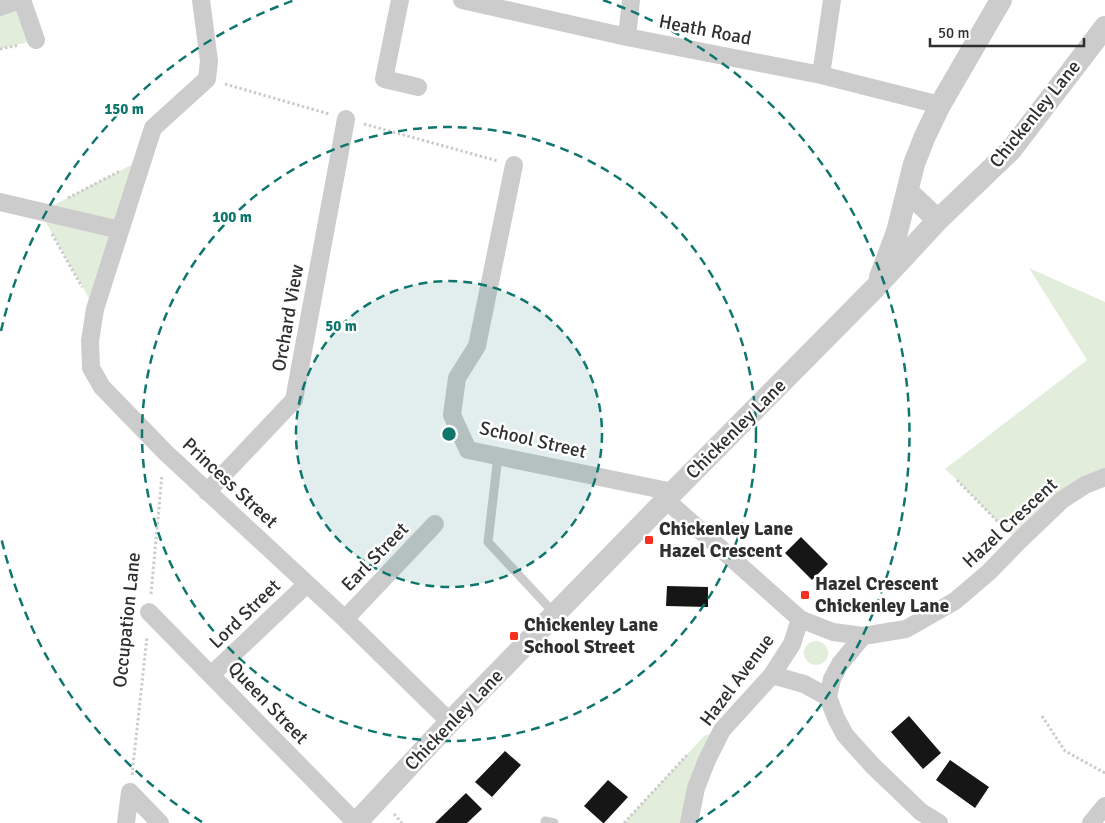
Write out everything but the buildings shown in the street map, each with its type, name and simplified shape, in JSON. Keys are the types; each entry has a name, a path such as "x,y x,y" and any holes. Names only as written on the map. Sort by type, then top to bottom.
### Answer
{"street":[{"path":"0,7 21,0 36,40"},
{"path":"0,202 120,230 153,128 208,79 209,61 200,0"},
{"path":"400,0 384,79 418,86"},
{"name":"Heath Road","path":"462,0 627,37 821,75 940,105"},
{"path":"627,37 631,0"},
{"path":"821,75 832,0"},
{"path":"876,288 897,232 914,164 924,136 1000,0"},
{"name":"Chickenley Lane","path":"356,823 450,722 876,288 938,220 1011,150 1105,27"},
{"name":"Orchard View","path":"208,492 294,400 346,119"},
{"name":"School Street","path":"514,165 477,346 457,378 452,415 468,450 670,496"},
{"path":"908,192 938,220"},
{"name":"Princess Street","path":"120,230 95,309 90,341 91,368 102,387 165,452 345,619 450,722"},
{"name":"Hazel Crescent","path":"670,496 800,619 833,632 863,636 906,629 955,601 989,572 1062,500 1084,486 1105,477"},
{"name":"Earl Street","path":"345,619 435,524"},
{"name":"Lord Street","path":"211,675 307,584"},
{"name":"Queen Street","path":"149,612 356,823"},
{"name":"Hazel Avenue","path":"689,823 696,788 722,730 772,675 792,644 800,619"},
{"path":"863,636 840,664 832,679 828,697 836,718 845,735 873,766 921,812 939,823"},
{"path":"772,675 804,684 828,697"},
{"path":"126,823 130,792"},
{"path":"130,792 160,823"},
{"path":"1091,823 1105,806"}],"lane":[{"path":"498,456 488,542 555,615"}],"path":[{"name":"Occupation Lane","path":"130,792 165,452"},
{"path":"957,480 1018,542"},
{"path":"1042,716 1065,751 1105,773"},
{"path":"624,823 691,751"}],"green space":[{"path":"20,0 36,40 0,49 0,7"},
{"path":"143,159 95,309 40,212"},
{"path":"1029,268 1105,302 1105,477 1018,542 945,469 1087,360"},
{"path":"816,641 825,644 828,653 825,662 816,665 807,662 804,653 807,644"},
{"path":"722,730 689,823 624,823 704,736"}],"place":[{"name":"Chickenley Lane Hazel Crescent","path":"649,540"},
{"name":"Hazel Crescent Chickenley Lane","path":"805,595"},
{"name":"Chickenley Lane School Street","path":"514,636"}]}
